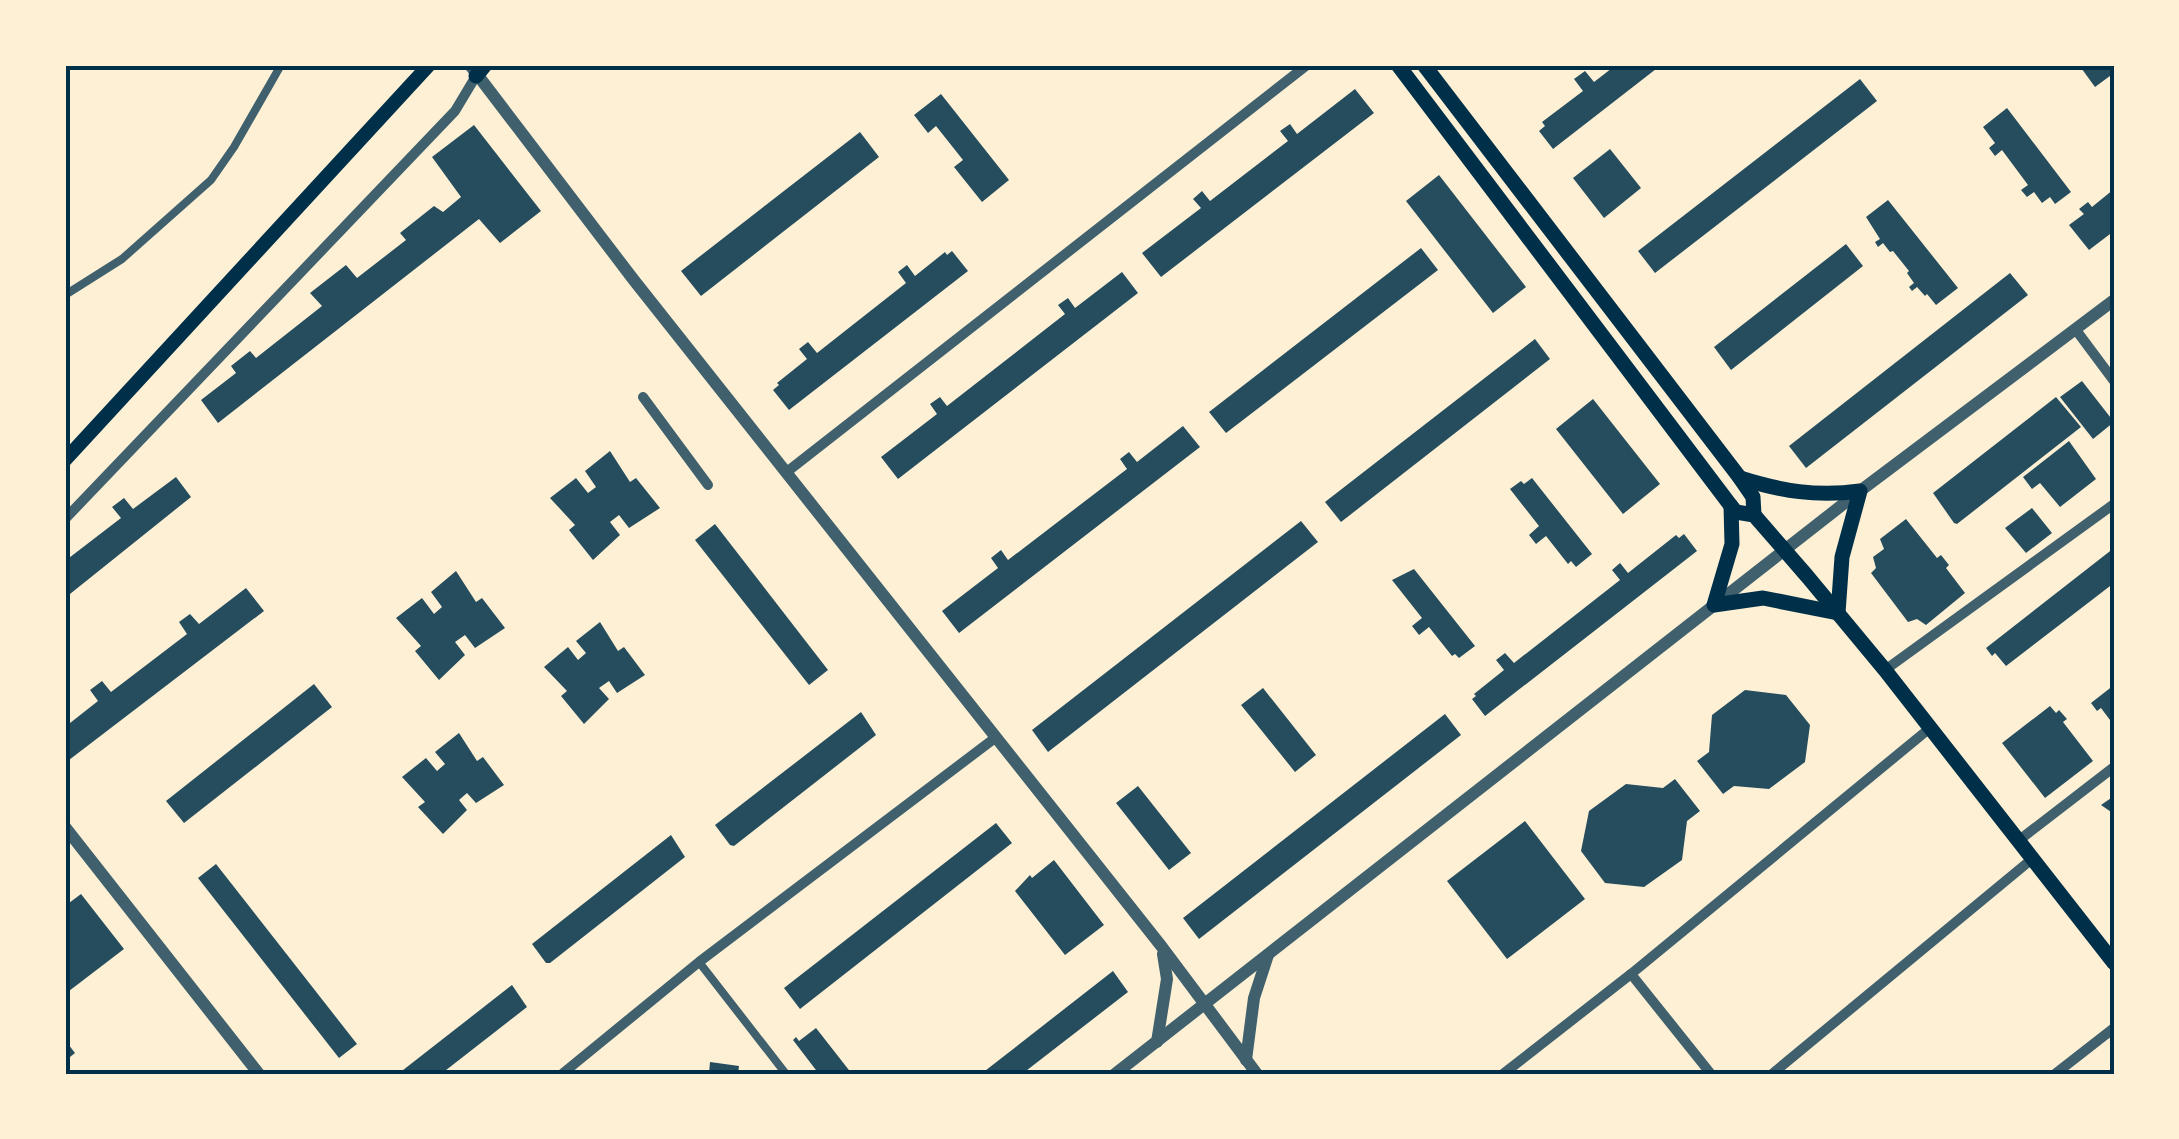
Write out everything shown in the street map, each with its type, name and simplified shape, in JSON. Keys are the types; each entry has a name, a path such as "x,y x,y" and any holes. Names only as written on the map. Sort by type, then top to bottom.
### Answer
{"main road":[{"path":"65,460 430,65"},
{"path":"1398,65 1731,506 1736,512 1754,515 1838,613 2114,963"},
{"path":"1424,65 1754,497 1754,515"},
{"path":"1740,478 1804,494 1829,496 1860,491 1842,557 1838,613"},
{"path":"1731,506 1732,544 1714,605 1762,598 1838,613"}],"street":[{"path":"65,295 122,258 211,180 281,65"},
{"path":"788,471 1307,65"},
{"path":"65,519 455,111 477,69 1257,1074"},
{"path":"1115,1074 1860,491 2114,300"},
{"path":"2076,330 2114,381"},
{"path":"643,397 708,485"},
{"path":"1885,670 2114,504"},
{"path":"1504,1074 1632,974 1930,728"},
{"path":"562,1074 700,962 995,738"},
{"path":"2018,841 2114,767"},
{"path":"65,827 259,1074"},
{"path":"1772,1074 2032,860"},
{"path":"1157,1042 1167,978 1162,947"},
{"path":"1246,1060 1254,998 1268,955"},
{"path":"700,962 786,1074"},
{"path":"1632,974 1711,1074"},
{"path":"2055,1074 2114,1028"}],"building":[{"path":"1616,65 1652,65 1656,69 1553,149 1539,131 1545,126 1542,122 1583,91 1574,79 1585,71 1594,82"},
{"path":"2079,65 2114,65 2114,73 2095,87"},
{"path":"1860,79 1877,101 1655,273 1638,251"},
{"path":"1355,89 1374,113 1161,277 1142,253 1201,208 1193,199 1202,191 1210,201 1288,141 1280,131 1290,124 1297,134"},
{"path":"941,94 1009,180 982,202 954,167 963,160 936,126 928,133 914,115"},
{"path":"2007,108 2071,192 2055,204 2050,197 2042,203 2034,192 2027,197 2021,190 2028,185 2002,150 1995,156 1989,148 1995,143 1983,127"},
{"path":"474,125 541,211 500,243 479,219 218,423 201,400 236,373 231,366 250,351 256,358 322,306 310,293 346,265 357,278 406,240 400,233 434,206 443,212 461,197 432,157"},
{"path":"860,132 879,157 701,296 681,271"},
{"path":"1610,149 1641,188 1604,218 1573,178"},
{"path":"1439,175 1526,287 1493,313 1406,201"},
{"path":"2114,189 2114,231 2089,250 2069,225 2084,214 2079,209 2088,202 2092,207"},
{"path":"1888,200 1958,288 1936,305 1917,287 1912,291 1909,287 1914,283 1909,271 1893,251 1883,243 1878,247 1875,242 1880,239 1866,217"},
{"path":"1846,244 1863,266 1731,370 1714,347"},
{"path":"1421,248 1438,270 1226,433 1209,412"},
{"path":"952,251 968,271 789,410 773,390 807,359 799,349 808,342 817,353 906,283 898,272 907,265 915,276 945,252 947,255"},
{"path":"1122,272 1138,293 898,479 881,457 937,414 930,404 940,397 947,406 1065,314 1058,305 1068,298 1075,308"},
{"path":"2010,273 2028,295 1806,468 1789,446"},
{"path":"1535,339 1550,359 1341,522 1325,502"},
{"path":"2082,381 2114,422 2093,439 2060,397"},
{"path":"2056,397 2081,427 1954,523 1933,493"},
{"path":"1593,399 1660,484 1623,514 1556,429"},
{"path":"1183,426 1200,447 959,633 942,611 998,568 991,558 1001,550 1008,560 1127,469 1120,459 1129,452 1137,462"},
{"path":"2069,441 2096,479 2060,507 2040,483 2032,489 2023,477"},
{"path":"610,451 630,482 636,478 660,508 629,528 619,515 610,522 620,535 593,560 569,530 575,525 550,498 576,478 588,493 596,487 585,471"},
{"path":"176,477 191,497 65,598 65,561 121,518 112,507 124,498 133,509"},
{"path":"1532,478 1592,554 1576,567 1571,561 1568,564 1546,536 1536,544 1529,535 1539,526 1510,489"},
{"path":"2032,508 2052,533 2026,553 2005,528"},
{"path":"1906,519 1937,558 1941,555 1949,565 1946,568 1965,593 1926,625 1917,619 1908,622 1871,573 1876,568 1873,557 1884,549 1880,539"},
{"path":"1301,521 1318,542 1048,752 1032,730"},
{"path":"715,524 828,670 809,685 695,540"},
{"path":"1684,534 1697,551 1485,716 1472,699 1504,670 1496,660 1505,653 1514,663 1620,580 1612,570 1620,563 1628,573 1676,535 1679,538"},
{"path":"2114,548 2114,583 2006,666 1995,653 1992,656 1986,648"},
{"path":"1414,569 1475,646 1459,658 1452,656 1429,627 1419,635 1412,626 1422,618 1392,580"},
{"path":"456,571 476,602 482,598 505,628 475,648 465,635 455,642 465,655 439,680 415,651 421,646 396,618 422,598 434,614 442,607 431,592"},
{"path":"246,588 264,611 69,760 65,755 65,727 98,701 90,690 102,681 111,692 187,634 179,622 190,614 199,624"},
{"path":"600,622 618,651 624,647 645,675 617,693 609,681 599,688 609,699 584,724 561,696 567,691 544,667 568,647 578,660 586,653 576,641"},
{"path":"314,684 332,707 184,823 166,801"},
{"path":"2114,685 2114,717 2110,720 2091,703"},
{"path":"1263,688 1316,755 1295,772 1241,705"},
{"path":"1745,690 1786,695 1810,725 1805,762 1769,789 1734,786 1723,794 1697,761 1709,752 1712,715"},
{"path":"2050,706 2067,719 2063,722 2093,761 2045,798 2002,743"},
{"path":"861,712 876,735 734,846 730,845 715,825"},
{"path":"1445,714 1461,735 1199,939 1183,918"},
{"path":"459,733 477,761 483,757 504,785 476,803 467,793 459,800 467,810 443,834 418,807 425,802 402,777 426,758 437,771 445,764 435,752"},
{"path":"1675,779 1700,811 1687,821 1682,860 1644,887 1605,883 1581,851 1589,811 1626,784 1663,788"},
{"path":"1138,786 1191,853 1169,870 1116,803"},
{"path":"2114,796 2114,814 2101,805"},
{"path":"1525,821 1585,899 1507,959 1447,881"},
{"path":"996,823 1012,843 800,1009 784,988"},
{"path":"671,835 685,857 546,963 532,944"},
{"path":"1054,860 1104,925 1065,955 1015,891 1030,875 1032,878"},
{"path":"216,864 357,1044 339,1058 198,878"},
{"path":"81,894 124,949 69,991 65,987 65,906"},
{"path":"1113,971 1128,992 1022,1074 981,1074"},
{"path":"512,985 527,1007 441,1074 398,1074"},
{"path":"816,1028 852,1074 819,1074 793,1040 796,1037 799,1041"},
{"path":"65,1040 75,1053 65,1061"},
{"path":"710,1062 739,1066 738,1074 709,1074"}]}
